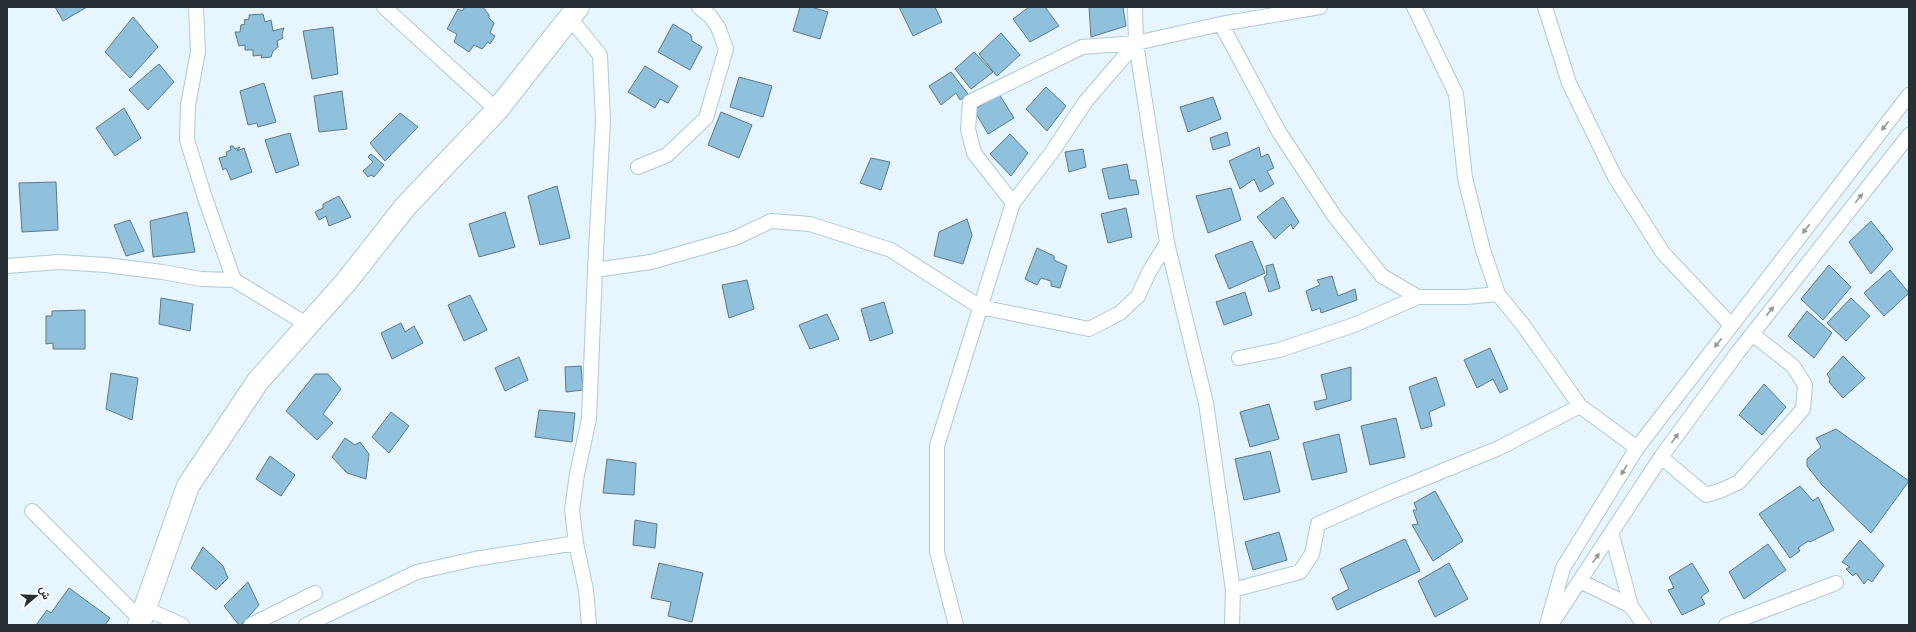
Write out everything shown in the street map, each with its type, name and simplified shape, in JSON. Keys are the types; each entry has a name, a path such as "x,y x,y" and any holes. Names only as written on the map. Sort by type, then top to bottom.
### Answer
{"main road":[{"path":"141,618 188,486 258,381 346,282 406,207 497,110 574,13"}],"street":[{"path":"196,7 198,52 188,105 187,140 205,198 234,280"},
{"path":"384,7 497,110"},
{"path":"638,167 667,155 706,118 726,49 718,27 710,16 699,7"},
{"path":"1136,7 1136,43 1167,243 1206,403 1233,590 1232,625"},
{"path":"1012,203 974,153 968,129 970,102 1082,47 1136,43 1221,24 1320,7"},
{"path":"1414,7 1456,94 1465,178 1483,250 1498,294 1523,324 1580,406 1637,448"},
{"path":"1545,7 1569,83 1615,177 1663,253 1731,325"},
{"path":"574,13 600,55 604,121 595,270 589,419 577,474 572,510 576,543 586,590 589,625"},
{"path":"1221,24 1279,132 1335,217 1382,276 1418,297"},
{"path":"956,625 937,552 937,446 1012,203 1052,152 1086,101 1136,43"},
{"path":"1547,625 1563,568 1637,448 1909,95"},
{"path":"1551,625 1612,535 1661,457 1752,334 1909,135"},
{"path":"1828,199 1846,215"},
{"path":"595,270 652,262 735,238 771,222 810,224 891,250 980,307 1089,329 1120,314 1138,296 1149,272 1167,243"},
{"path":"7,266 59,262 106,265 162,272 200,279 234,280 308,325"},
{"path":"1238,358 1279,350 1354,325 1418,297 1466,297 1498,294"},
{"path":"1661,457 1706,495 1722,490 1739,482 1803,409 1805,385 1793,366 1752,334"},
{"path":"1233,590 1300,572 1312,554 1318,524 1498,448 1580,406"},
{"path":"32,511 141,618 182,625"},
{"path":"1612,535 1631,606 1644,625"},
{"path":"306,625 417,572 475,559 576,543"},
{"path":"1580,581 1631,606"},
{"path":"1726,625 1836,583"},
{"path":"251,625 315,593"}],"building":[{"path":"55,7 87,7 63,21"},
{"path":"465,7 483,7 489,15 489,18 494,23 490,33 495,36 490,44 488,42 482,49 474,45 469,52 454,42 457,34 447,29 458,9 462,11"},
{"path":"800,7 811,7 828,12 820,39 793,31"},
{"path":"899,7 935,7 942,22 913,36"},
{"path":"1029,7 1045,7 1059,26 1030,42 1013,19"},
{"path":"1089,7 1123,7 1126,26 1091,37"},
{"path":"263,14 265,22 271,20 273,31 284,28 282,34 283,38 277,41 278,47 273,51 271,57 261,58 262,55 253,56 253,50 245,50 245,45 239,46 235,32 240,32 241,25 245,24 244,20 249,19 249,15"},
{"path":"133,17 158,47 130,78 105,52"},
{"path":"673,24 691,35 692,41 702,47 690,70 658,52"},
{"path":"333,27 338,74 312,79 303,31"},
{"path":"1001,33 1020,55 997,76 979,54"},
{"path":"974,52 993,72 971,89 955,69"},
{"path":"159,64 174,82 148,110 129,90"},
{"path":"645,66 678,86 668,103 660,99 655,108 628,92"},
{"path":"951,72 968,94 960,100 956,93 941,105 929,86"},
{"path":"739,77 772,86 763,117 730,107"},
{"path":"264,83 276,122 258,127 257,123 248,125 240,91"},
{"path":"1046,87 1066,106 1047,131 1026,109"},
{"path":"342,91 347,129 319,132 314,96"},
{"path":"999,94 1014,118 988,134 974,110"},
{"path":"1213,97 1221,119 1188,132 1180,107"},
{"path":"124,108 141,138 115,156 96,128"},
{"path":"721,112 752,125 739,158 708,145"},
{"path":"400,113 418,127 385,161 370,143"},
{"path":"1227,132 1230,145 1213,150 1210,138"},
{"path":"290,133 299,165 276,173 265,140"},
{"path":"1010,134 1028,153 1011,176 990,154"},
{"path":"230,146 233,146 235,149 240,147 237,151 244,148 252,172 231,180 226,168 223,170 219,158 227,156 226,152 231,150"},
{"path":"1259,147 1261,157 1268,154 1274,168 1267,171 1274,184 1260,192 1254,179 1240,189 1229,161"},
{"path":"1083,149 1086,167 1069,172 1065,152"},
{"path":"371,154 384,165 374,177 371,175 368,177 363,171 373,162 368,157"},
{"path":"871,158 890,162 881,190 860,183"},
{"path":"1127,164 1130,180 1136,180 1139,194 1109,199 1102,169"},
{"path":"56,182 58,230 22,232 19,183"},
{"path":"557,186 570,238 540,245 528,196"},
{"path":"1231,188 1241,220 1208,233 1196,196"},
{"path":"339,196 351,217 329,226 326,216 319,220 315,212 323,208 323,204"},
{"path":"1283,197 1299,222 1293,229 1291,224 1275,239 1257,217"},
{"path":"1126,208 1132,237 1108,243 1101,214"},
{"path":"187,212 195,252 153,257 150,221"},
{"path":"505,212 515,247 479,257 469,224"},
{"path":"967,219 972,235 963,264 934,256 939,232"},
{"path":"130,220 144,251 126,256 114,225"},
{"path":"1871,221 1893,249 1871,274 1849,242"},
{"path":"1252,241 1265,273 1229,289 1215,255"},
{"path":"1037,248 1054,256 1054,260 1067,266 1060,288 1051,286 1051,281 1041,278 1037,285 1025,279"},
{"path":"1273,264 1280,288 1269,292 1264,277 1267,275 1266,266"},
{"path":"1829,265 1851,287 1823,320 1801,299"},
{"path":"1890,270 1909,293 1884,316 1864,293"},
{"path":"1332,276 1338,296 1355,289 1357,300 1321,313 1320,308 1312,311 1306,291 1320,285 1317,280"},
{"path":"747,280 754,309 729,318 722,285"},
{"path":"1245,292 1252,315 1224,325 1216,302"},
{"path":"470,295 487,330 464,341 448,305"},
{"path":"161,298 193,304 190,331 159,324"},
{"path":"1851,298 1870,316 1846,341 1827,323"},
{"path":"884,302 893,333 870,341 861,309"},
{"path":"85,310 85,349 53,349 53,343 46,344 46,316 52,316 52,311"},
{"path":"1807,311 1832,333 1814,358 1788,336"},
{"path":"827,314 839,339 810,349 799,325"},
{"path":"401,323 405,332 414,326 423,343 392,359 381,333"},
{"path":"1490,348 1508,389 1500,393 1493,379 1477,388 1464,360"},
{"path":"1843,356 1865,378 1843,398 1829,382 1830,379 1827,374"},
{"path":"519,357 528,380 505,391 495,368"},
{"path":"581,366 583,390 566,392 565,367"},
{"path":"1351,367 1351,400 1316,410 1314,402 1327,399 1321,375"},
{"path":"111,373 138,378 132,420 106,409"},
{"path":"315,374 328,374 341,389 323,414 333,423 317,440 286,411"},
{"path":"1436,377 1445,405 1429,412 1432,426 1421,429 1409,387"},
{"path":"1764,384 1786,407 1762,435 1739,415"},
{"path":"1269,404 1279,439 1250,447 1240,412"},
{"path":"539,410 575,413 572,442 535,437"},
{"path":"391,412 409,426 389,453 372,437"},
{"path":"1396,418 1405,457 1370,465 1361,426"},
{"path":"1836,429 1909,481 1871,533 1822,485 1807,466 1807,459 1821,447 1816,438"},
{"path":"1339,434 1347,472 1312,480 1303,443"},
{"path":"345,438 355,445 360,442 369,454 366,479 347,473 332,457"},
{"path":"1270,451 1280,492 1244,500 1235,459"},
{"path":"270,456 295,475 281,496 256,479"},
{"path":"607,459 636,463 634,495 603,493"},
{"path":"1800,486 1813,501 1818,497 1834,530 1810,542 1808,541 1798,548 1800,551 1790,558 1759,514"},
{"path":"1435,491 1463,541 1433,561 1412,525 1418,524 1413,510 1417,510 1414,503"},
{"path":"635,520 657,524 655,548 633,545"},
{"path":"1279,532 1287,560 1253,570 1245,542"},
{"path":"1405,539 1420,571 1337,610 1332,598 1349,589 1340,569"},
{"path":"1860,540 1884,565 1872,582 1868,579 1864,584 1856,573 1853,576 1846,569 1850,567 1842,562"},
{"path":"1768,544 1786,570 1744,599 1729,572"},
{"path":"203,547 223,566 228,578 216,590 191,568"},
{"path":"659,563 703,573 692,622 668,616 671,602 651,598"},
{"path":"1449,563 1468,599 1435,617 1418,581"},
{"path":"1692,563 1709,591 1701,597 1705,604 1682,615 1668,590 1674,588 1669,577"},
{"path":"248,582 259,605 241,625 239,625 224,606"},
{"path":"69,588 110,618 105,625 36,625 47,610 51,613"}]}
